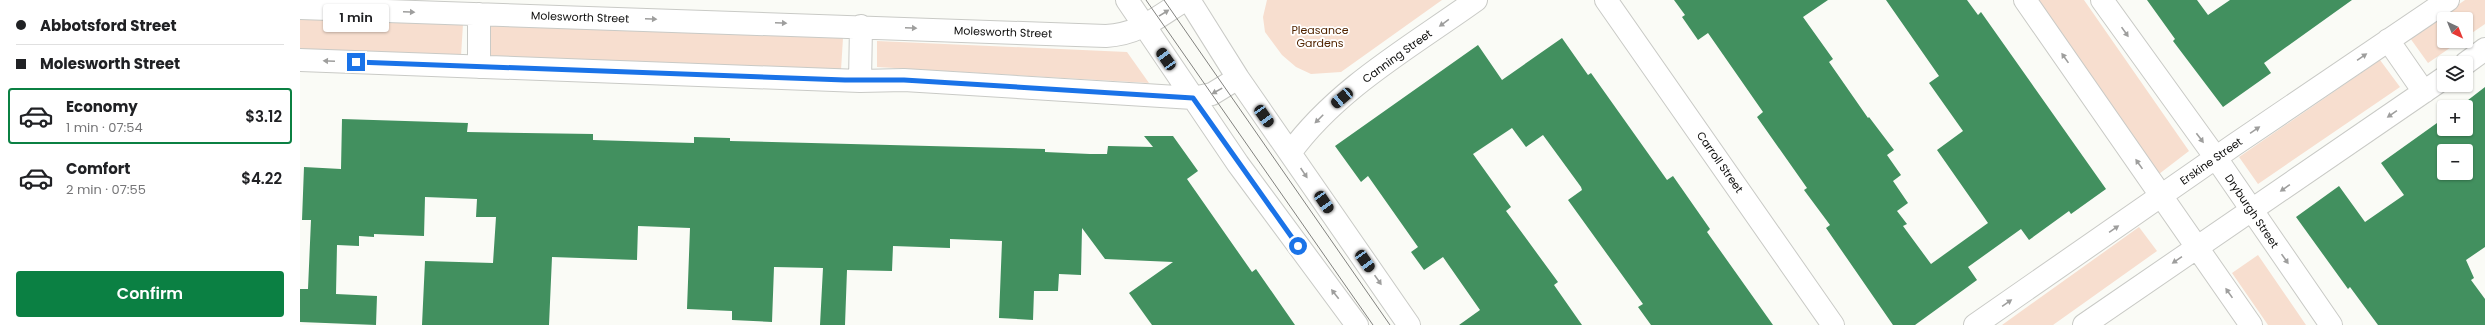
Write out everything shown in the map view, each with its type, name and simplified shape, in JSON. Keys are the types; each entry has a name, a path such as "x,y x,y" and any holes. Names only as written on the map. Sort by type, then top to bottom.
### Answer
{"street":[{"path":"1127,0 1282,226 1357,325"},
{"name":"Molesworth Street","path":"300,8 861,26 1106,36 1126,34 1144,26 1185,0"},
{"path":"1189,0 1238,78 1409,325"},
{"name":"Canning Street","path":"1290,153 1315,122 1352,89 1476,0"},
{"name":"Carroll Street","path":"1606,0 1833,325"},
{"path":"2025,0 2251,325"},
{"name":"Dryburgh Street","path":"2102,0 2216,158 2331,325"},
{"name":"Erskine Street","path":"1975,325 2448,0"},
{"path":"478,66 479,14"},
{"path":"860,81 861,26"},
{"path":"2388,40 2424,92"},
{"path":"2473,58 2485,49"},
{"path":"300,60 860,81 904,80 1193,98 1212,94 1238,78"},
{"path":"2084,325 2437,83"}],"green space":[{"name":"Pleasance Gardens","path":"1267,0 1442,0 1341,72 1311,74 1296,67 1282,55 1265,32 1263,17"},
{"path":"2038,0 2084,0 2189,151 2159,174"},
{"path":"2465,0 2485,0 2485,24 2473,32 2473,12 2448,12"},
{"path":"300,18 463,24 461,56 300,51"},
{"path":"2437,19 2437,48 2450,48 2428,63 2410,38"},
{"path":"491,25 843,38 841,70 490,56"},
{"path":"877,41 1127,52 1149,83 877,67"},
{"path":"2380,60 2400,87 2258,184 2239,157"},
{"path":"2139,227 2157,251 2053,325 2002,325"},
{"path":"2258,255 2306,325 2268,325 2232,273"}],"building":[{"path":"1674,0 1828,0 1803,17 1833,59 1829,62 1868,118 1869,117 1894,150 1887,155 1901,175 1893,181 1908,203 1897,211 1907,224 1903,226 1931,264 1988,223 1937,150 1963,131 1929,83 1939,76 1886,0 1967,0 1978,15 1981,12 2106,189 2071,214 2069,211 2029,240 2021,229 1968,267 1977,280 1915,325 1893,325 1826,228 1830,225 1804,190 1807,188 1757,117 1763,112 1708,33 1698,40 1682,17 1685,15"},
{"path":"2147,0 2197,0 2208,15 2230,0 2352,0 2264,63 2271,73 2223,107 2173,41 2175,39"},
{"path":"1562,38 1588,75 1591,73 1667,180 1673,176 1710,229 1707,232 1773,325 1651,325 1638,307 1643,304 1568,200 1582,190 1581,187 1543,135 1526,147 1512,128 1473,154 1511,207 1506,211 1558,282 1554,285 1582,325 1459,325 1480,310 1443,257 1424,270 1411,252 1418,247 1368,176 1361,182 1335,146 1478,45 1502,80"},
{"path":"2485,87 2485,247 2466,260 2474,278 2471,280 2485,299 2485,325 2378,325 2350,287 2348,289 2296,217 2339,186 2365,222 2404,195 2381,163 2437,123 2437,136 2473,136 2473,100 2468,100"},
{"path":"342,119 468,123 467,132 593,134 593,140 694,143 694,137 730,138 730,141 1045,149 1045,152 1090,154 1107,154 1108,146 1153,147 1144,136 1173,136 1198,171 1187,179 1252,272 1256,269 1295,325 1152,325 1129,293 1173,262 1105,259 1082,228 1081,275 1059,274 1058,291 1034,291 1033,320 999,318 1002,241 950,239 950,248 893,246 892,271 847,270 845,325 820,325 823,268 774,267 772,322 732,320 732,311 687,309 690,228 638,226 637,260 552,257 549,325 422,325 425,261 493,263 496,217 476,217 477,199 425,197 424,236 374,234 374,237 359,236 359,246 337,245 336,294 377,296 376,325 300,322 300,289 308,289 311,220 302,220 304,167 341,169"}],"tram line":[{"path":"1146,0 1373,325"},
{"path":"1164,0 1390,325"}],"route":[{"path":"356,62 860,81 904,80 1144,93 1193,98 1282,226 1298,246"}]}
